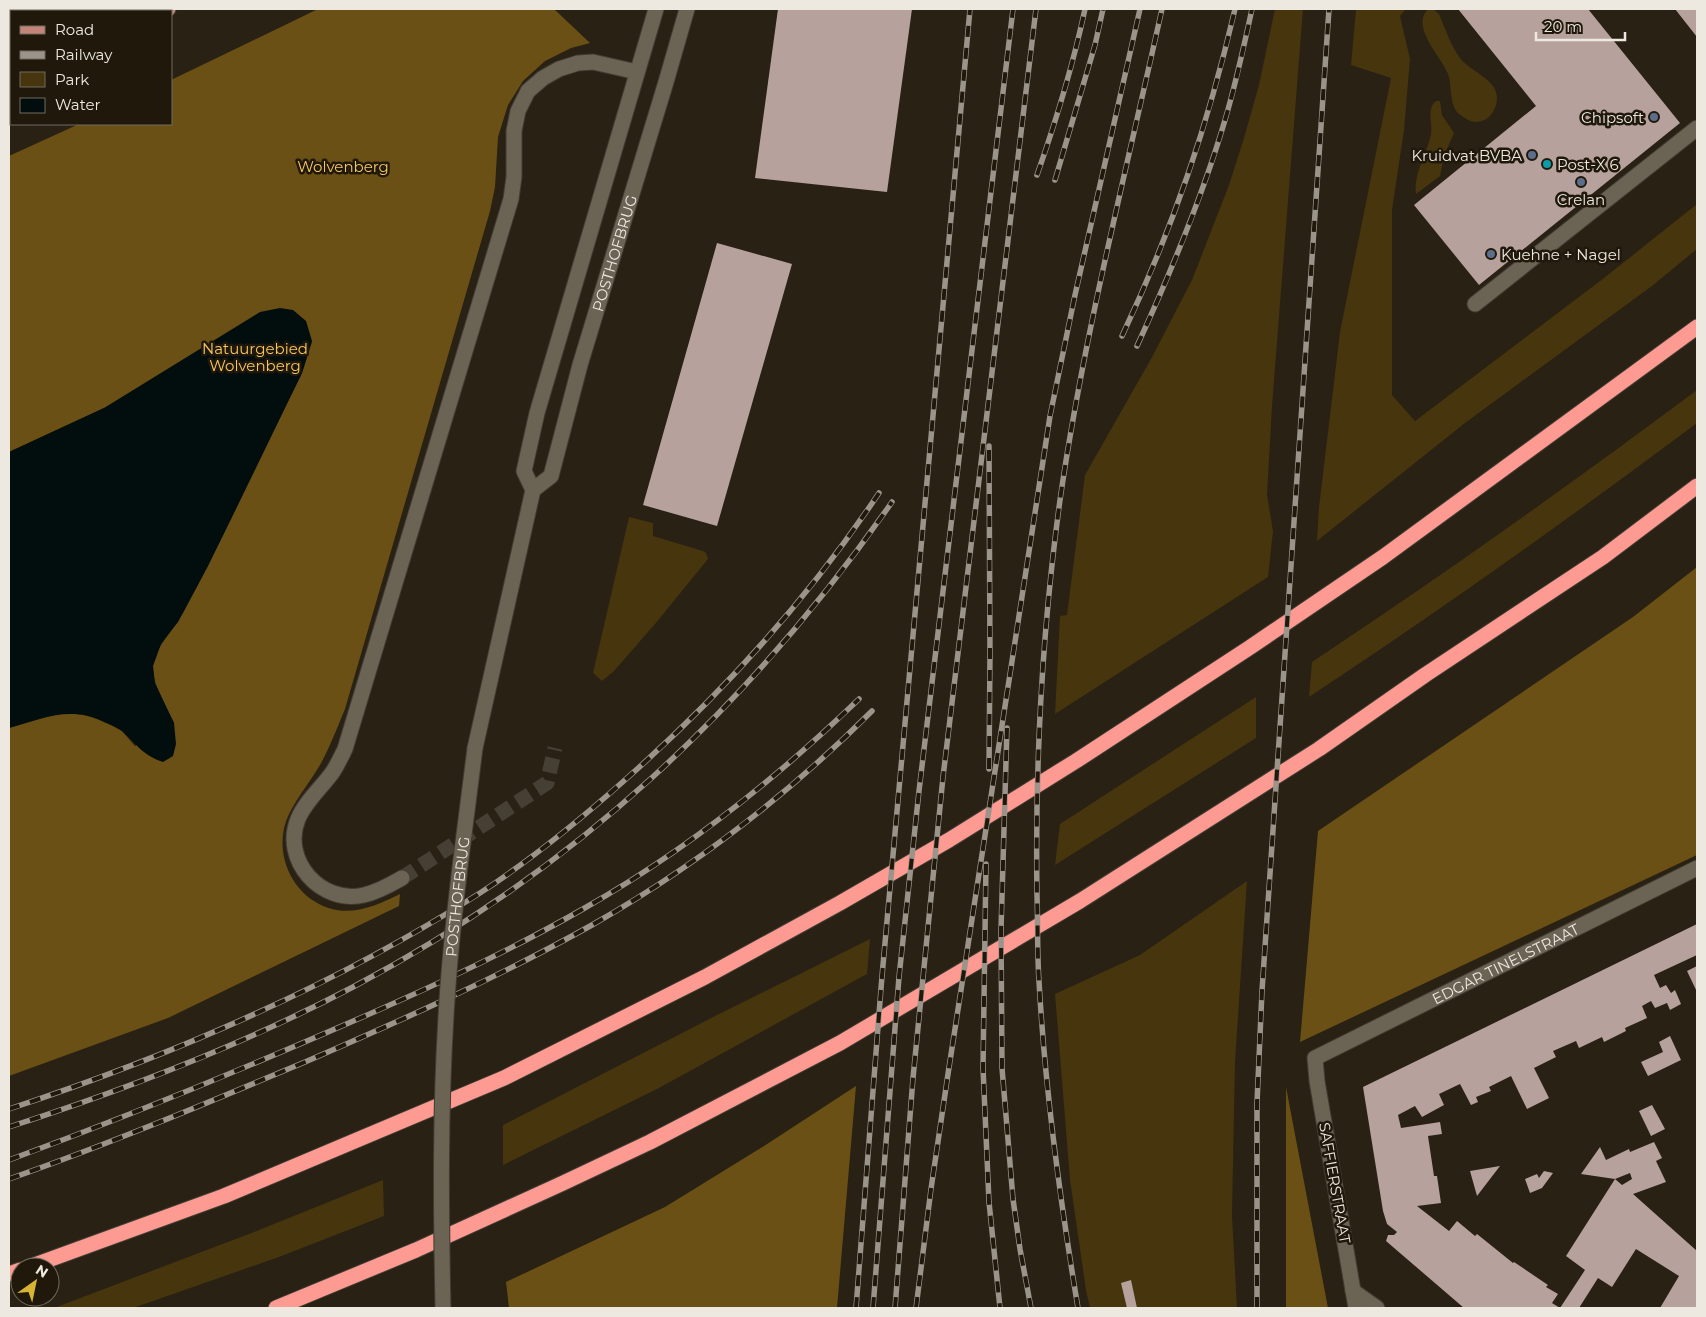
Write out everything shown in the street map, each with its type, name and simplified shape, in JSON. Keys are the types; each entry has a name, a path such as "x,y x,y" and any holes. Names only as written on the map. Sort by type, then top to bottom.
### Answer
{"highway":[{"path":"56,1257 224,1196 504,1078 705,977 840,903 949,840 1076,762 1264,638 1384,557 1697,327"},
{"path":"276,1308 407,1254 562,1184 743,1095 857,1033 1080,901 1319,750 1425,675 1603,557 1697,486"}],"street":[{"name":"POSTHOFBRUG","path":"443,1308 442,1112 446,1014 458,883 475,748 533,490 524,471 537,413 656,9"},
{"name":"POSTHOFBRUG","path":"533,490 551,476 583,356 687,9"},
{"path":"402,878 389,886 364,895 337,895 323,889 310,880 294,850 294,834 298,818 333,771 345,749 511,200 514,177 514,131 518,110 528,91 543,78 559,69 578,63 593,62 637,72"},
{"path":"1475,304 1697,128"},
{"name":"EDGAR TINELSTRAAT","path":"1315,1058 1697,868"},
{"name":"SAFFIERSTRAAT","path":"1315,1058 1317,1080 1356,1308"},
{"path":"1353,1291 1377,1308"}],"green space":[{"name":"Wolvenberg","path":"318,9 554,9 590,43 571,48 545,61 523,81 508,105 498,137 495,187 490,211 345,709 324,758 293,807 285,826 283,850 285,862 296,884 314,901 325,907 347,911 379,904 400,894 399,906 168,1018 9,1076 9,728 57,714 82,713 122,731 135,746 174,723 160,696 155,681 153,674 154,660 200,582 230,522 302,373 312,341 104,408 9,452 9,156 77,125 172,125 172,80"},
{"path":"1275,9 1303,9 1272,406 1267,495 1273,531 1268,577 1055,714 1060,616 1067,615 1085,475 1151,359 1192,280 1229,185 1244,138 1259,85"},
{"path":"1356,9 1405,10 1400,16 1410,59 1404,130 1392,210 1392,395 1415,421 1604,278 1697,204 1697,249 1652,286 1465,423 1317,541 1319,507 1340,332 1391,78 1351,65"},
{"path":"1428,9 1433,9 1439,14 1460,58 1494,87 1497,102 1493,112 1486,119 1476,122 1471,121 1456,110 1452,100 1448,74 1425,33 1423,16"},
{"path":"1436,101 1440,101 1442,115 1454,133 1444,156 1440,176 1416,194 1418,172 1431,134 1431,108"},
{"path":"1697,390 1697,423 1505,563 1309,697 1312,662 1506,529"},
{"path":"629,517 653,523 653,536 703,551 708,559 655,624 614,671 602,681 593,673"},
{"path":"1697,567 1697,855 1300,1042 1318,831 1633,617"},
{"path":"1256,697 1256,738 1055,865 1060,824"},
{"path":"1247,881 1235,1062 1232,1216 1237,1308 1090,1308 1070,1180 1055,994 1140,955"},
{"path":"870,939 867,974 657,1089 503,1165 503,1125"},
{"path":"856,1086 837,1308 509,1308 506,1282 665,1207"},
{"path":"1286,1087 1324,1287 1328,1308 1286,1308"},
{"path":"383,1180 384,1216 279,1257 133,1308 54,1308 60,1307"}],"water":[{"path":"280,308 293,310 306,321 312,341 302,373 208,566 178,622 161,644 153,666 155,683 174,723 176,744 173,756 163,762 156,760 141,750 117,728 81,715 69,714 46,717 9,728 9,452 104,408 260,312"}],"building":[{"path":"778,9 912,9 887,192 755,178"},
{"name":"Post-X 6","path":"1458,9 1588,9 1680,123 1479,285 1414,205 1536,106"},
{"path":"1675,9 1697,9 1697,37"},
{"path":"717,243 792,264 717,526 643,505"},
{"path":"1697,924 1697,955 1654,975 1660,988 1666,985 1671,993 1675,990 1681,1004 1670,1010 1667,1003 1655,1008 1651,1001 1642,1006 1647,1018 1625,1028 1626,1031 1604,1042 1602,1037 1579,1048 1576,1041 1553,1051 1556,1057 1534,1068 1549,1098 1527,1109 1511,1076 1489,1087 1491,1091 1476,1097 1478,1102 1471,1105 1460,1084 1439,1094 1444,1105 1422,1117 1415,1106 1398,1115 1401,1128 1440,1122 1442,1134 1428,1136 1434,1176 1437,1176 1441,1203 1417,1206 1449,1231 1457,1221 1475,1236 1477,1234 1513,1263 1548,1285 1546,1287 1558,1294 1552,1303 1560,1308 1464,1308 1386,1241 1388,1235 1394,1235 1397,1232 1387,1224 1383,1211 1363,1087"},
{"path":"1697,966 1697,992 1687,971"},
{"path":"1670,1036 1681,1060 1648,1076 1641,1062 1663,1052 1659,1042"},
{"path":"1652,1105 1665,1129 1651,1136 1639,1111"},
{"path":"1654,1142 1662,1158 1656,1161 1666,1182 1633,1194 1697,1251 1697,1308 1660,1308 1679,1276 1636,1249 1612,1287 1598,1278 1579,1308 1560,1308 1585,1270 1566,1256 1615,1179 1581,1174 1600,1147 1606,1160 1629,1149 1630,1152","holes":["1630,1173 1632,1179 1622,1185 1615,1179"]},
{"path":"1500,1166 1477,1196 1470,1171"},
{"path":"1544,1171 1553,1173 1542,1188 1530,1193 1525,1179 1537,1174 1539,1178"},
{"path":"1131,1280 1137,1308 1127,1308 1121,1283"}],"tunnel":[{"path":"402,878 547,783 555,748"}],"railway":[{"path":"856,1308 882,976 970,9"},
{"path":"873,1308 899,977 919,791 1013,9"},
{"path":"895,1308 913,1078 943,777 1036,9"},
{"path":"1037,175 1064,93 1085,9"},
{"path":"1055,180 1095,45 1103,9"},
{"path":"916,1308 948,1074 1050,416 1075,295 1140,9"},
{"path":"1078,1308 1054,1145 1039,981 1037,796 1044,648 1060,500 1081,376 1106,253 1162,9"},
{"path":"1122,336 1157,256 1188,176 1213,94 1235,9"},
{"path":"1137,346 1174,263 1216,149 1240,64 1252,9"},
{"path":"1257,1308 1257,1103 1262,991 1329,9"},
{"path":"989,446 989,769"},
{"path":"9,1109 131,1066 251,1016 310,988 425,927 518,867 626,779 662,747 730,679 793,608 852,532 879,493"},
{"path":"9,1127 184,1065 269,1028 353,987 434,941 511,891 583,836 652,778 717,715 779,648 837,577 892,502"},
{"path":"9,1160 155,1104 336,1029 443,981 549,928 620,887 693,839 762,786 859,699"},
{"path":"9,1179 195,1108 305,1062 450,997 557,944 630,903 704,854 774,800 872,711"},
{"path":"1007,728 1001,930 1002,1068 1013,1199 1031,1308"},
{"path":"986,864 983,1068 989,1202 1000,1308"}],"place":[{"name":"Chipsoft","path":"1654,117"},
{"name":"Kruidvat BVBA","path":"1532,155"},
{"name":"Post-X 6","path":"1547,164"},
{"name":"Crelan","path":"1581,182"},
{"name":"Kuehne + Nagel","path":"1491,254"}],"park label":[{"name":"Natuurgebied Wolvenberg","path":"255,356"}]}
